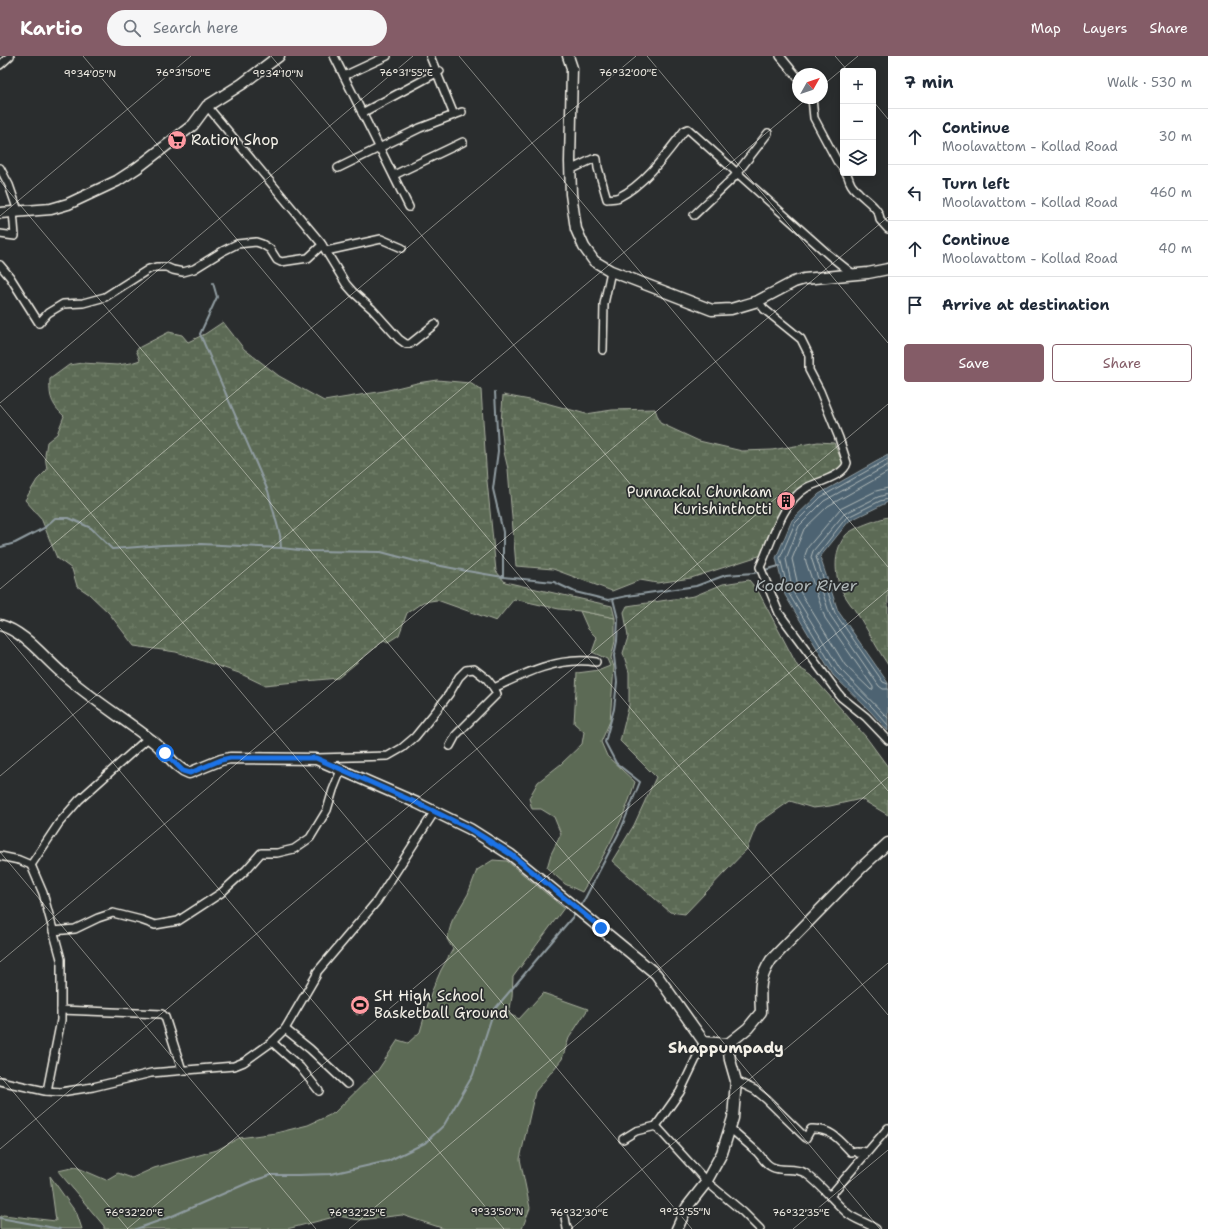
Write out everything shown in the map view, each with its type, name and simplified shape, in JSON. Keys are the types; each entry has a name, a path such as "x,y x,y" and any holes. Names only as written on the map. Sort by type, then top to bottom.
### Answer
{"main road":[{"path":"0,213 51,209 68,204 117,180 137,168 193,125 207,106 242,84 279,56"},
{"path":"568,56 572,68 570,170 576,229 584,247 594,260 611,271 712,310 731,309 758,301 794,282 804,279 868,273 888,269"},
{"path":"0,624 8,627 33,645 62,674 156,744 183,771 190,773 221,760 230,758 316,758 436,811 470,829 512,855 656,974 704,1042 728,1044 748,1028 762,1012 760,982 764,970 771,960 861,868 888,843"},
{"path":"677,1229 687,1207 707,1182 722,1153 733,1118 736,1081 730,1060 728,1044"}],"street":[{"path":"0,65 10,56"},
{"path":"334,56 409,207"},
{"path":"344,76 387,56"},
{"path":"430,56 438,72 454,115"},
{"path":"780,56 792,71"},
{"path":"362,113 438,72"},
{"path":"813,104 814,118 840,164"},
{"path":"207,106 322,244 346,284 372,309 391,332 406,344 410,344 417,340 435,324"},
{"path":"338,168 420,128 462,112"},
{"path":"570,170 593,159 597,159 598,168 607,199 618,198 638,184 664,156 684,130 688,129 829,255 854,274"},
{"path":"694,215 734,177 768,133"},
{"path":"394,175 464,142"},
{"path":"0,168 9,185 16,211 15,236 0,234"},
{"path":"848,176 850,183 859,194 874,207 880,216 880,220 888,229"},
{"path":"326,251 382,239 402,248"},
{"path":"0,265 10,277 39,323 48,313 63,304 83,303 105,297 149,269 166,267 183,272 194,269 223,251 238,244 256,242 262,244 270,249 280,262 308,258 322,244"},
{"path":"603,350 604,304 611,271"},
{"path":"758,301 801,338 808,355 809,370 828,411 847,463 846,467 834,476 806,488 791,503 776,528 760,567 779,613 816,664 841,697 866,717 888,740"},
{"path":"494,688 537,668 567,662 596,662"},
{"path":"316,758 388,756 402,748 415,736 449,694 459,677 466,670 474,669 487,679 497,694 456,735 450,746"},
{"path":"30,865 59,823 79,800 148,738"},
{"path":"53,931 74,929 113,913 155,925 178,921 221,893 246,870 261,853 277,853 294,849 310,838 327,810 341,770"},
{"path":"0,1081 27,1088 47,1091 74,1090 151,1073 240,1064 272,1042 285,1029 317,972 377,901 436,811"},
{"path":"0,856 19,860 30,865 43,893 61,959 61,1020 47,1091"},
{"path":"61,1010 162,1014 165,1017 182,1070"},
{"path":"285,1029 310,1049 347,1084"},
{"path":"272,1042 296,1064 320,1091"},
{"path":"623,1139 636,1131 656,1126 680,1092 704,1042"},
{"path":"736,1081 755,1090 806,1138 811,1129 820,1129 839,1139 851,1152 866,1152"},
{"path":"656,1126 707,1182 743,1212 760,1229"},
{"path":"730,1128 773,1168 781,1170 792,1169 802,1172 820,1185 848,1214 876,1229"},
{"path":"830,1196 888,1128"},
{"path":"565,1217 566,1229 568,1229"}],"green space":[{"path":"223,322 244,349 279,376 324,401 437,380 470,383 481,390 487,481 496,571 505,582 612,606 615,618 580,611 559,609 514,599 496,621 437,600 423,602 407,613 399,635 388,642 384,640 338,678 264,685 239,673 176,652 134,646 109,613 89,594 77,586 72,569 57,558 41,518 25,500 37,480 47,470 45,455 47,442 57,434 64,416 56,408 52,399 50,379 69,365 82,363 117,365 131,363 140,360 136,350 169,332 182,335 188,342 205,334"},
{"path":"503,395 546,403 586,414 612,410 655,409 660,423 699,441 742,451 772,450 818,442 834,443 843,464 839,471 809,484 787,505 773,527 765,554 691,578 657,583 640,580 612,591 553,569 516,566 508,469 504,452 501,424"},
{"path":"888,517 888,665 840,587 836,560 839,547 849,532"},
{"path":"749,580 758,591 798,667 811,675 866,737 888,767 888,815 861,799 813,808 790,801 757,824 747,849 685,914 670,912 612,861 634,825 656,777 620,741 629,705 629,672 623,653 628,637 624,612 627,606 694,596 723,584"},
{"path":"580,611 615,618 615,641 611,658 614,667 610,721 601,742 607,756 635,782 619,825 582,892 565,884 547,868 551,854 561,834 554,817 541,809 532,809 529,798 538,782 561,764 582,744 584,732 574,723 577,673 600,670 610,666 607,659 592,652 597,638 588,629"},
{"path":"493,860 507,861 564,908 513,977 509,1014 519,1019 543,993 588,1009 569,1038 562,1059 535,1092 520,1159 530,1208 522,1229 445,1229 402,1215 360,1220 338,1216 287,1229 104,1229 104,1226 58,1171 76,1167 106,1180 118,1173 132,1178 154,1168 217,1150 239,1138 276,1133 308,1125 334,1113 378,1070 398,1040 408,1043 420,1032 431,993 441,970 453,949 447,939 452,921 468,894 477,870"},
{"name":"SH High School Basketball Ground","path":"360,1002 367,1009 362,1015 360,1013 357,1015 353,1010"},
{"path":"50,1176 77,1214 82,1229 0,1229 0,1217 3,1215 56,1221"}],"water":[{"name":"Kodoor River","path":"888,455 888,502 849,521 820,557 838,611 888,683 888,731 833,675 785,595 776,558 792,520 819,494"}],"waterway":[{"path":"213,283 217,297 200,334 268,491 280,535 281,548"},
{"path":"495,392 498,451 493,489 503,532 503,577"},
{"path":"1,547 15,543 44,528 55,518 69,518 91,528 112,549 201,544 281,548 308,551 381,552 415,561 467,571 503,577 554,582 575,592 608,600 696,586 726,575 754,573 779,566"},
{"path":"580,908 621,829 640,782 616,763 605,742 614,709 617,682 614,656 617,641 618,619 613,599"},
{"path":"136,1229 170,1217 250,1182 271,1175 331,1174 388,1161 425,1143 444,1125 473,1075 494,1010 576,913"},
{"path":"0,1218 60,1229"}],"place":[{"name":"Ration Shop","path":"177,140"},
{"name":"Punnackal Chunkam Kurishinthotti","path":"786,501"},
{"name":"SH High School Basketball Ground","path":"360,1005"}],"district":[{"name":"Shappumpady","path":"726,1047"}],"route":[{"path":"165,753 183,771 190,773 221,760 230,758 316,758 436,811 470,829 512,855 601,928"}]}
